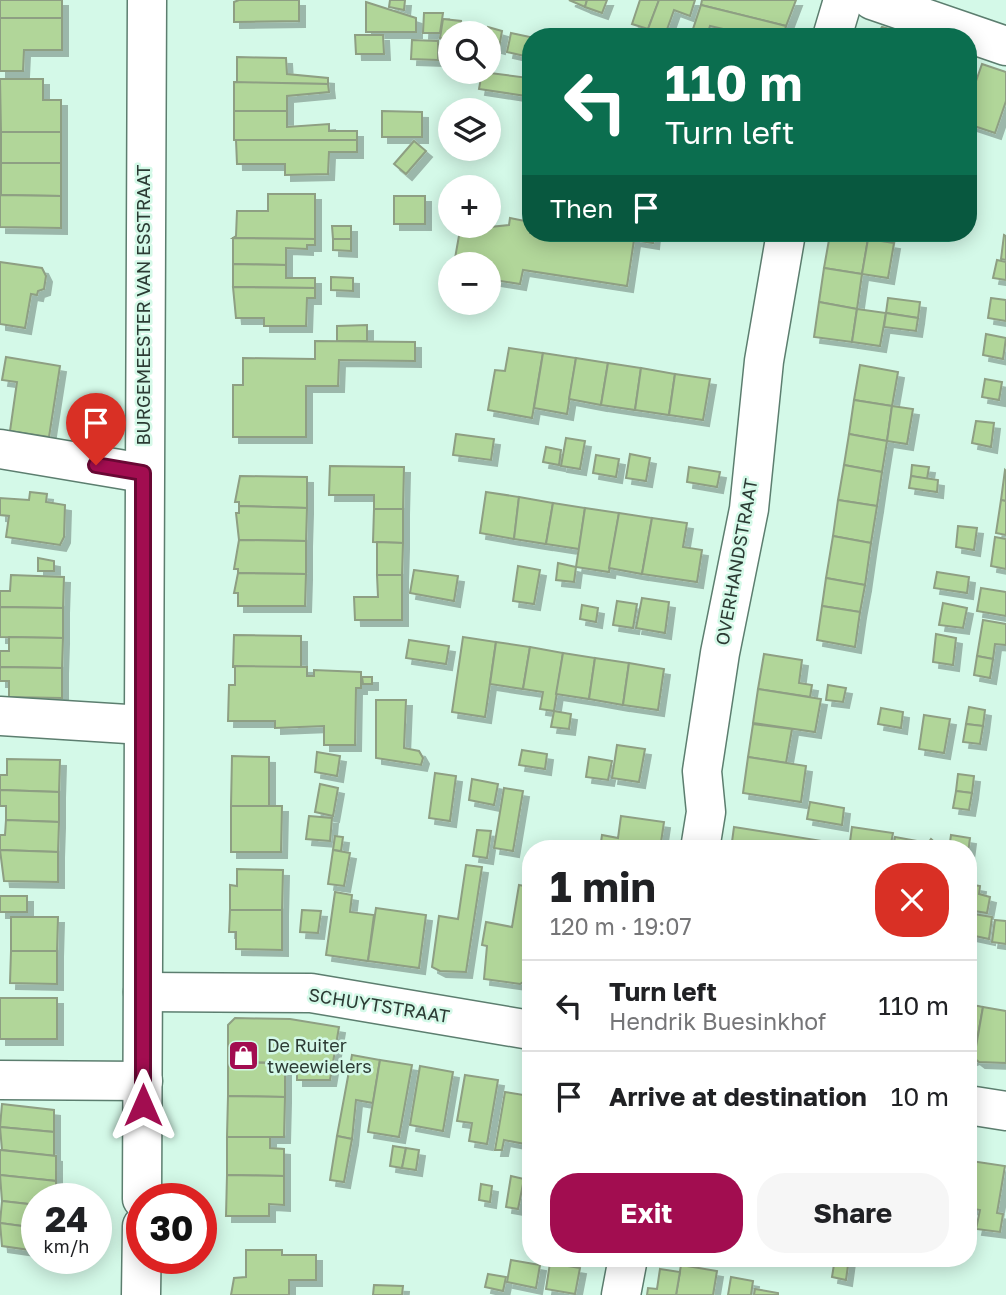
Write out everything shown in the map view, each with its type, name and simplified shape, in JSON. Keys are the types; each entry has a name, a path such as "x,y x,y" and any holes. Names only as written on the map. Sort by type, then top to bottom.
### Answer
{"street":[{"name":"BURGEMEESTER VAN ESSTRAAT","path":"142,1183 147,0"},
{"path":"835,28 843,0"},
{"path":"872,0 954,28"},
{"path":"977,36 1006,46"},
{"name":"OVERHANDSTRAAT","path":"701,840 706,812 702,771 720,653 749,509 764,360 784,242"},
{"path":"0,449 143,473"},
{"path":"0,716 142,725"},
{"name":"SCHUYTSTRAAT","path":"143,992 311,993 522,1029"},
{"path":"0,1080 143,1082"},
{"path":"977,1106 1006,1111"},
{"path":"621,1295 626,1267"},
{"path":"141,1274 141,1295"}],"building":[{"path":"0,0 62,0 62,18 0,18"},
{"path":"299,0 299,21 234,22 234,2"},
{"path":"390,0 405,0 404,10 389,7"},
{"path":"569,0 587,0 585,7"},
{"path":"587,0 607,0 602,13 585,7"},
{"path":"640,0 659,0 648,28 632,24"},
{"path":"659,0 695,0 690,16 674,10 668,28 648,28"},
{"path":"702,0 796,0 786,26 701,5"},
{"path":"366,2 416,18 416,32 366,32"},
{"path":"701,5 786,26 785,28 693,28"},
{"path":"424,13 443,13 442,21 438,21 438,33 423,33"},
{"path":"0,18 62,18 62,50 24,50 23,71 0,71"},
{"path":"511,33 522,35 522,55 507,52"},
{"path":"355,35 383,35 384,54 356,54"},
{"path":"412,40 438,41 438,60 411,59"},
{"path":"237,57 286,58 287,74 328,78 328,84 237,83"},
{"path":"982,64 1006,72 1006,101 995,133 977,127 977,78"},
{"path":"501,74 522,77 522,95 479,89 480,84 501,84"},
{"path":"0,79 43,79 43,100 61,100 61,132 1,132"},
{"path":"234,82 328,84 329,92 287,96 287,111 234,111"},
{"path":"234,111 287,111 287,127 329,124 329,131 357,131 357,140 234,140"},
{"path":"382,111 422,112 422,137 382,137"},
{"path":"1,132 61,132 61,163 1,163"},
{"path":"236,140 357,140 357,152 329,152 328,174 285,175 285,164 237,164"},
{"path":"414,141 426,151 406,174 394,164"},
{"path":"1,163 61,163 61,196 1,195"},
{"path":"268,194 315,194 315,239 233,238 236,236 237,211 268,211"},
{"path":"0,195 61,196 61,228 0,227"},
{"path":"394,196 425,196 425,224 394,224"},
{"path":"510,218 522,220 522,242 634,242 627,286 523,270 520,284 501,281 501,252 456,252 459,238 501,238 501,226 509,225"},
{"path":"332,226 351,226 351,239 333,239"},
{"path":"1004,235 1006,236 1006,260 1001,259"},
{"path":"233,238 315,239 315,245 307,245 307,249 286,248 286,265 233,264"},
{"path":"333,239 351,239 351,251 333,250"},
{"path":"829,242 867,242 862,274 824,268"},
{"path":"867,242 894,243 888,278 862,274"},
{"path":"997,260 1006,262 1006,280 993,278"},
{"path":"0,262 42,268 46,276 44,289 38,291 37,295 31,294 25,328 0,324"},
{"path":"233,264 286,265 286,278 315,278 315,288 233,287"},
{"path":"824,268 862,274 857,309 819,302"},
{"path":"331,277 353,278 353,291 331,290"},
{"path":"233,287 315,288 315,298 307,298 306,326 264,326 264,318 236,318"},
{"path":"888,298 920,302 918,318 886,313"},
{"path":"991,298 1006,300 1006,321 988,318"},
{"path":"819,302 857,309 852,342 814,337"},
{"path":"857,309 886,313 880,346 852,342"},
{"path":"886,313 918,318 916,331 884,327"},
{"path":"367,325 367,341 337,341 337,326"},
{"path":"986,334 1006,338 1003,359 983,355"},
{"path":"315,341 415,342 415,361 339,360 338,386 306,386 306,437 233,437 233,385 243,385 243,358 315,359"},
{"path":"509,348 543,353 532,418 488,410 495,370 505,371"},
{"path":"543,353 576,358 567,414 534,408"},
{"path":"6,357 60,366 49,437 10,431 17,382 2,380"},
{"path":"576,358 608,363 601,405 569,399"},
{"path":"608,363 641,368 635,410 601,405"},
{"path":"860,365 898,372 892,406 854,400"},
{"path":"641,368 675,374 669,415 635,410"},
{"path":"675,374 710,379 703,420 669,415"},
{"path":"985,379 1002,382 999,400 982,397"},
{"path":"854,400 892,406 887,441 849,434"},
{"path":"892,406 913,409 907,444 887,441"},
{"path":"976,421 994,423 991,447 972,443"},
{"path":"456,434 494,439 491,460 453,455"},
{"path":"849,434 887,441 882,472 844,465"},
{"path":"566,438 585,441 580,469 561,466"},
{"path":"546,447 561,450 559,465 543,462"},
{"path":"630,454 650,458 646,481 626,478"},
{"path":"596,455 619,459 616,477 593,473"},
{"path":"844,465 882,472 877,506 838,500"},
{"path":"912,465 929,467 927,479 911,476"},
{"path":"330,466 404,467 403,509 374,509 374,495 329,495"},
{"path":"689,467 720,472 717,487 687,482"},
{"path":"1006,471 1006,501 1001,500"},
{"path":"240,476 307,477 307,508 239,506 239,502 235,502"},
{"path":"911,476 938,480 937,492 909,488"},
{"path":"30,492 47,494 46,502 65,505 64,537 60,545 6,537 9,516 0,515 0,498 29,500"},
{"path":"486,492 519,497 514,539 480,533"},
{"path":"519,497 553,503 546,544 514,539"},
{"path":"838,500 877,506 871,543 833,536"},
{"path":"1001,500 1006,501 1006,535 996,533"},
{"path":"553,503 585,508 579,549 546,544"},
{"path":"239,506 307,508 306,541 239,540 236,513 239,513"},
{"path":"585,508 619,513 609,572 576,567"},
{"path":"374,509 403,509 403,543 373,542"},
{"path":"619,513 652,518 642,574 609,568"},
{"path":"652,518 687,523 683,547 702,550 697,582 642,574"},
{"path":"958,526 977,528 974,550 956,547"},
{"path":"833,536 871,543 865,585 826,578"},
{"path":"995,537 1006,539 1006,569 991,566"},
{"path":"239,540 306,541 306,574 238,573 238,569 234,569"},
{"path":"377,542 403,543 402,575 377,575"},
{"path":"38,558 54,561 54,571 38,571"},
{"path":"558,563 576,567 574,582 556,580"},
{"path":"518,566 540,570 534,604 513,601"},
{"path":"414,570 458,576 454,601 410,593"},
{"path":"937,572 969,577 967,593 934,588"},
{"path":"238,573 306,574 305,606 238,606 238,593 234,593"},
{"path":"11,575 64,577 63,608 0,607 0,591 10,591"},
{"path":"377,575 402,575 402,620 355,620 354,597 378,597"},
{"path":"826,578 865,585 860,612 822,606"},
{"path":"981,588 1006,592 1006,616 977,611"},
{"path":"642,598 669,602 665,633 636,628"},
{"path":"617,601 637,604 633,628 613,625"},
{"path":"943,603 967,608 963,628 939,625"},
{"path":"582,605 598,608 596,622 580,619"},
{"path":"822,606 860,612 855,647 817,640"},
{"path":"0,607 63,608 63,638 0,637"},
{"path":"983,620 1006,624 1006,645 995,644 993,659 977,656"},
{"path":"936,634 956,638 953,665 933,662"},
{"path":"234,635 301,636 301,667 233,667"},
{"path":"9,637 63,638 62,668 0,667 0,651 9,651"},
{"path":"463,637 496,642 485,717 452,712"},
{"path":"409,640 449,646 446,664 406,658"},
{"path":"496,642 530,647 523,689 490,684"},
{"path":"530,647 563,653 554,711 540,709 543,692 523,689"},
{"path":"563,653 595,658 589,699 556,694"},
{"path":"764,654 802,660 799,683 812,685 810,697 758,689"},
{"path":"977,656 993,659 990,678 974,675"},
{"path":"595,658 629,663 623,705 589,699"},
{"path":"629,663 664,669 658,710 623,705"},
{"path":"235,666 307,667 307,676 314,676 314,670 361,672 361,688 356,688 355,745 324,745 324,726 275,728 275,721 228,721 229,685 235,685"},
{"path":"0,667 62,668 62,698 9,697 9,681 0,681"},
{"path":"362,677 372,677 372,684 363,684"},
{"path":"828,685 846,688 843,702 826,700"},
{"path":"758,689 821,699 815,732 753,723"},
{"path":"376,700 406,700 404,748 419,751 423,758 421,765 376,758"},
{"path":"969,707 985,710 983,726 966,724"},
{"path":"881,708 903,712 901,728 878,724"},
{"path":"554,711 571,714 569,729 551,727"},
{"path":"924,715 950,719 944,753 919,749"},
{"path":"753,724 792,729 786,763 748,757"},
{"path":"966,724 983,726 980,744 963,742"},
{"path":"617,745 645,749 639,782 612,778"},
{"path":"522,750 547,754 545,769 519,765"},
{"path":"317,752 340,756 337,776 315,772"},
{"path":"232,756 269,757 269,806 231,806"},
{"path":"589,757 612,761 608,780 586,777"},
{"path":"748,757 806,766 801,802 743,793"},
{"path":"7,759 60,760 59,792 0,790 0,775 7,775"},
{"path":"435,773 456,776 450,821 429,818"},
{"path":"958,774 974,776 972,793 956,791"},
{"path":"472,779 498,784 494,805 469,800"},
{"path":"320,784 338,788 333,816 315,812"},
{"path":"504,788 523,791 513,851 494,848"},
{"path":"0,790 59,792 59,822 6,820 6,806 0,806"},
{"path":"956,791 972,793 969,810 953,808"},
{"path":"810,802 844,808 842,825 807,819"},
{"path":"231,806 282,806 281,852 231,852"},
{"path":"309,816 332,818 330,841 306,839"},
{"path":"621,816 664,822 661,840 601,840 602,835 618,838"},
{"path":"6,820 59,822 58,852 0,850 0,835 5,835"},
{"path":"734,827 815,840 732,840"},
{"path":"852,827 893,833 892,840 850,840"},
{"path":"477,830 491,831 487,858 473,856"},
{"path":"951,835 970,838 970,840 950,840"},
{"path":"335,836 343,837 341,851 333,850"},
{"path":"0,850 58,852 58,882 4,881"},
{"path":"333,850 350,853 344,886 328,884"},
{"path":"466,865 482,867 466,972 440,971 432,967 439,916 458,919"},
{"path":"237,869 283,870 282,910 230,910 230,885 237,886"},
{"path":"519,885 522,886 522,983 484,979 487,946 482,945 486,922 512,927"},
{"path":"977,886 980,886 979,894 990,897 987,913 977,911"},
{"path":"335,892 352,895 350,912 374,915 368,961 326,955"},
{"path":"0,896 27,896 27,912 0,912"},
{"path":"376,908 426,915 419,968 368,961"},
{"path":"230,910 282,910 282,950 236,949 236,932 229,932"},
{"path":"302,910 321,911 318,933 300,932"},
{"path":"977,914 992,917 989,939 977,936"},
{"path":"11,917 58,917 57,951 11,951"},
{"path":"995,920 1006,921 1006,944 992,942"},
{"path":"11,951 57,951 57,984 10,983"},
{"path":"0,998 57,998 57,1039 0,1039"},
{"path":"977,1006 983,1007 977,1041"},
{"path":"983,1007 1006,1011 1006,1063 979,1062 977,1041"},
{"path":"235,1018 290,1019 339,1027 330,1080 297,1080 297,1063 228,1062 228,1025"},
{"path":"352,1055 380,1060 373,1103 356,1100 352,1139 337,1136"},
{"path":"380,1060 412,1065 399,1137 368,1132"},
{"path":"228,1062 270,1063 270,1070 285,1070 285,1097 228,1096"},
{"path":"420,1066 453,1072 443,1131 410,1125"},
{"path":"465,1075 498,1080 487,1144 469,1141 472,1123 457,1121"},
{"path":"505,1092 522,1095 522,1143 504,1140 502,1150 495,1150"},
{"path":"228,1096 285,1097 284,1137 227,1137"},
{"path":"2,1104 54,1110 54,1132 0,1127"},
{"path":"0,1127 54,1132 54,1156 2,1150"},
{"path":"337,1136 352,1139 344,1182 330,1180"},
{"path":"227,1137 270,1137 270,1148 284,1149 284,1176 227,1175"},
{"path":"393,1146 406,1148 402,1168 390,1166"},
{"path":"406,1148 419,1150 416,1170 402,1168"},
{"path":"0,1150 56,1156 56,1181 0,1175"},
{"path":"977,1162 1005,1166 997,1213 1003,1214 1000,1232 977,1229 980,1210 977,1210"},
{"path":"0,1175 56,1181 21,1183 21,1203 2,1201"},
{"path":"227,1175 284,1176 284,1205 269,1204 269,1216 226,1216"},
{"path":"511,1176 522,1179 518,1209 506,1207"},
{"path":"481,1184 492,1186 490,1202 479,1200"},
{"path":"2,1201 21,1203 21,1226 0,1223"},
{"path":"0,1223 21,1226 21,1249 2,1246"},
{"path":"246,1250 282,1250 282,1255 316,1255 316,1280 289,1280 289,1295 231,1295 234,1278 246,1277"},
{"path":"511,1260 522,1262 522,1267 540,1267 536,1288 507,1282"},
{"path":"549,1267 580,1268 575,1294 546,1289"},
{"path":"681,1267 717,1271 713,1295 676,1295"},
{"path":"834,1267 848,1267 846,1280 832,1277"},
{"path":"660,1269 680,1272 676,1295 647,1295 648,1288 657,1289"},
{"path":"488,1274 506,1277 503,1291 485,1287"},
{"path":"731,1277 753,1281 751,1295 728,1295"},
{"path":"374,1285 403,1286 402,1295 373,1295"},
{"path":"755,1289 778,1293 778,1295 754,1295"}],"place":[{"name":"De Ruiter tweewielers","path":"244,1056"}],"route":[{"path":"96,465 143,473 143,1105"}]}
